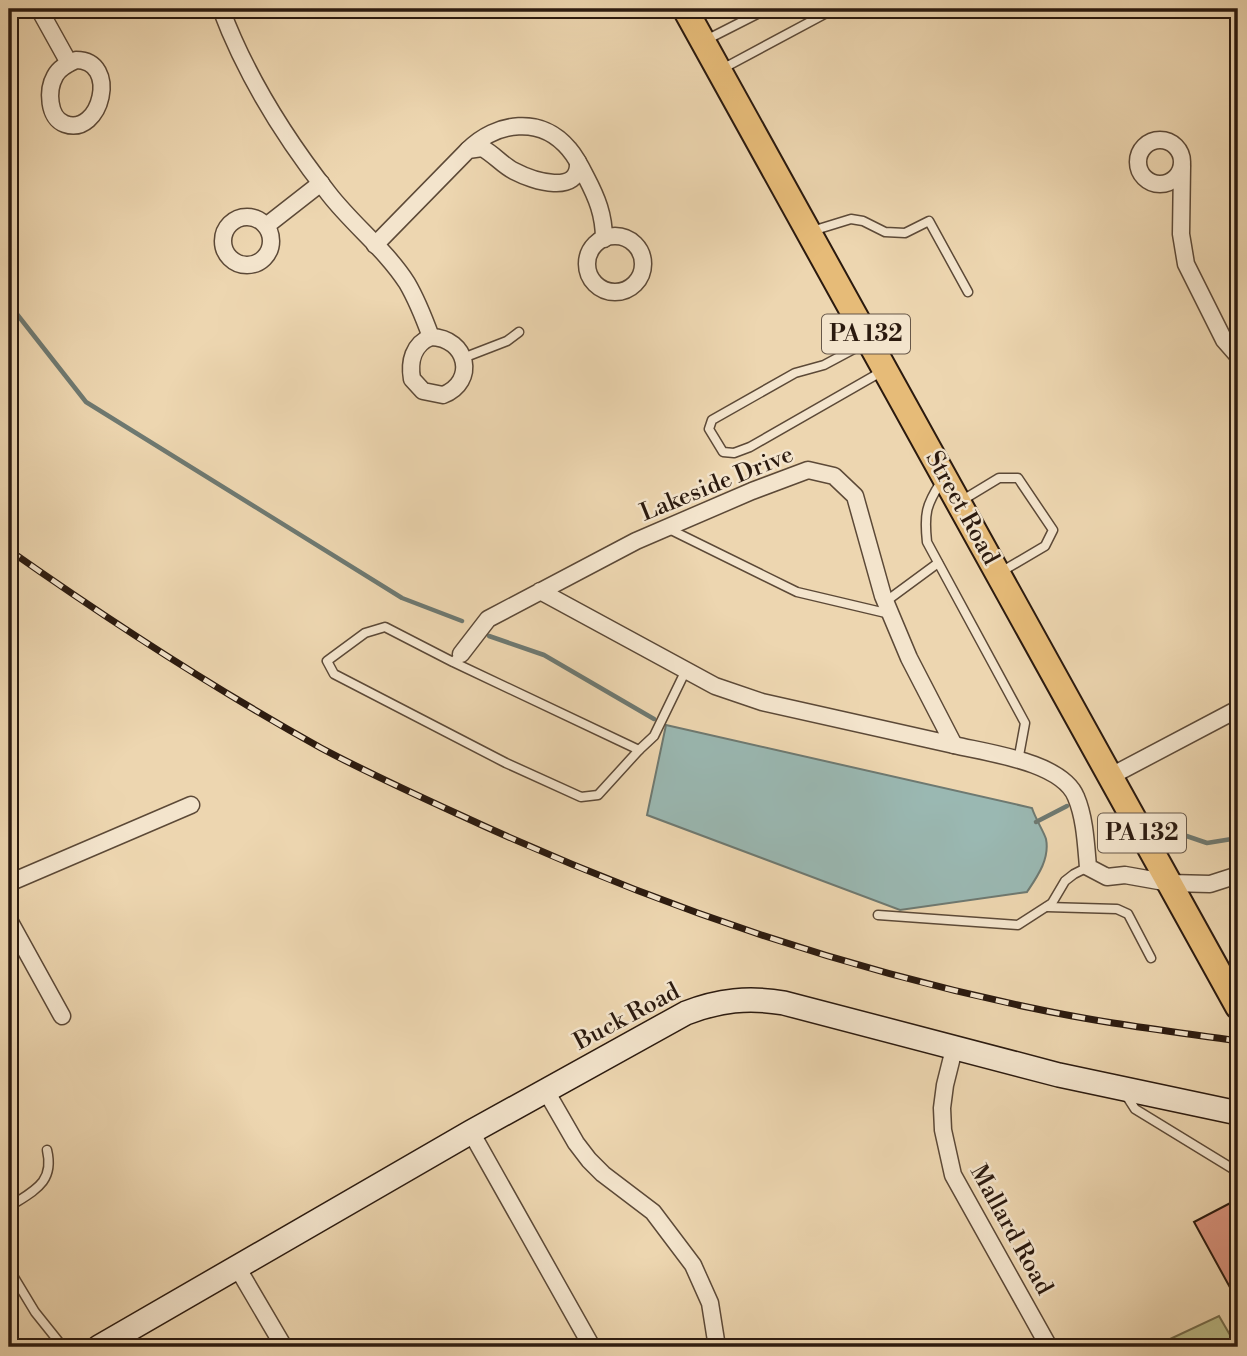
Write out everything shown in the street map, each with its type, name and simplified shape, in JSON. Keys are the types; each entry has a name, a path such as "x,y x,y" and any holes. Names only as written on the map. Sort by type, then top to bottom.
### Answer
{"main road":[{"name":"Street Road","path":"685,9 1238,1007"}],"street":[{"path":"39,9 69,63"},
{"path":"222,9 265,101 321,183 407,283 421,309 431,337"},
{"path":"375,245 478,140 494,131 522,126 546,131 568,148 576,169 600,205 604,239"},
{"path":"468,150 482,148 516,172 541,181 567,182 576,169"},
{"path":"1182,166 1181,234 1186,264 1224,340 1238,356"},
{"path":"266,226 321,183"},
{"path":"431,337 451,341 463,358 462,379 456,388 443,395 423,391 412,379 412,357 423,341 431,337"},
{"name":"Lakeside Drive","path":"457,658 488,619 540,591 636,541 808,470 834,476 855,496 888,608 909,658 954,745"},
{"path":"540,591 715,685 762,702 954,745 1018,761 1052,773 1069,785 1076,797 1088,867 1107,877 1125,875 1170,883 1210,884 1238,875"},
{"path":"1111,776 1238,709"},
{"path":"9,883 191,805"},
{"path":"9,920 62,1016"},
{"name":"Buck Road","path":"99,1347 471,1132 686,1013 714,1003 744,999 784,1003 954,1049 1123,1089 1238,1112"},
{"name":"Mallard Road","path":"954,1049 942,1108 944,1142 953,1175 1049,1347"},
{"path":"547,1091 576,1143 589,1160 653,1212 692,1265 710,1303 717,1347"},
{"path":"471,1132 592,1347"},
{"path":"237,1267 284,1347"}],"lane":[{"path":"704,41 767,9"},
{"path":"720,71 834,9"},
{"path":"809,232 851,219 863,221 885,232 905,233 929,221 968,292"},
{"path":"463,358 508,341 519,332"},
{"path":"869,341 824,365 795,373 712,420 709,429 723,452 734,453 750,447 885,369"},
{"path":"944,476 928,501 925,519 927,542 1025,723 1018,761"},
{"path":"959,502 999,478 1018,478 1053,530 1045,546 998,573"},
{"path":"667,528 797,592 888,608 938,563"},
{"path":"639,750 457,658 385,627 365,633 327,661 334,674 506,763 582,797 598,795 654,736 686,670"},
{"path":"878,915 1018,925 1052,903 1065,881 1088,867"},
{"path":"1047,907 1117,909 1129,914 1151,958"},
{"path":"1123,1089 1135,1109 1235,1170"},
{"path":"9,1206 44,1181 50,1164 47,1150"},
{"path":"9,1269 35,1312 63,1347"}],"green space":[{"path":"1219,1316 1237,1347 1153,1347"}],"water":[{"path":"666,725 1032,808 1046,839 1044,861 1027,892 900,910 647,815"}],"building":[{"path":"1238,1199 1238,1302 1194,1222"}],"waterway":[{"path":"9,304 86,402 402,598 462,621"},
{"path":"489,636 544,655 654,719"},
{"path":"1036,822 1067,806"},
{"path":"1169,830 1207,843 1238,838"}],"railway":[{"path":"9,550 162,653 321,748 529,846 669,903 885,973 958,991 1058,1013 1238,1041"}]}
